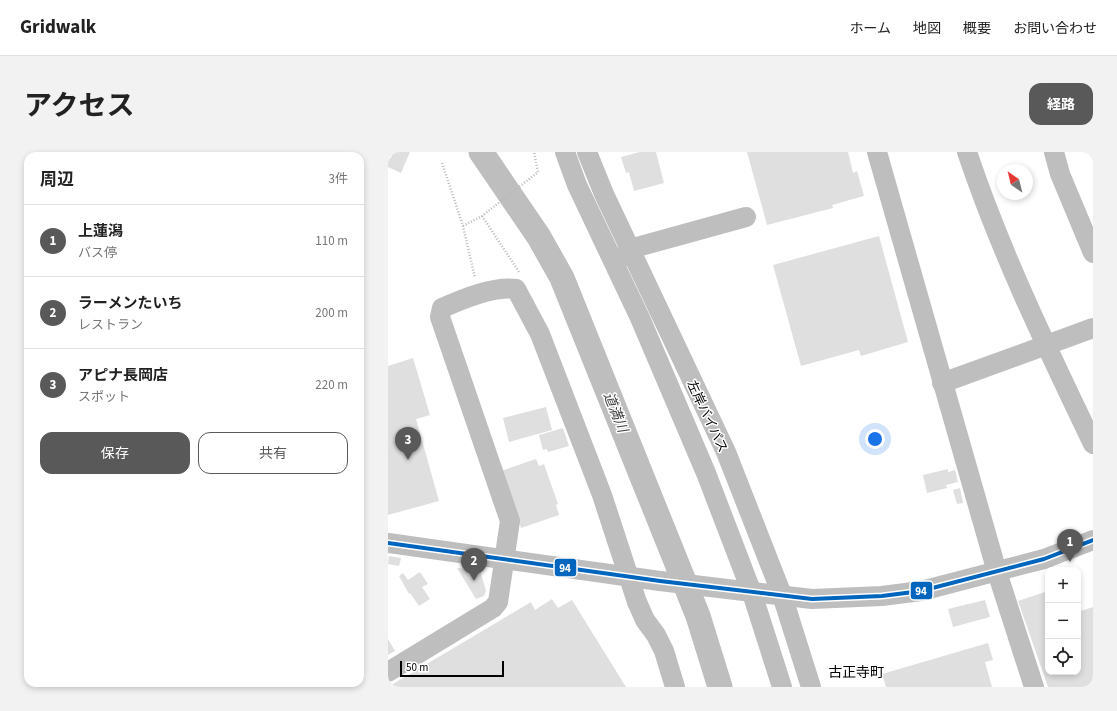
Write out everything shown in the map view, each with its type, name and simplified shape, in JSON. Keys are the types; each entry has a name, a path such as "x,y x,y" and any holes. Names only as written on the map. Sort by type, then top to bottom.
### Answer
{"street":[{"name":"左岸バイパス","path":"565,152 577,185 640,318 706,473 752,592 782,687"},
{"name":"左岸バイパス","path":"587,152 604,194 726,452 782,595 811,687"},
{"path":"877,152 997,572 1034,687"},
{"path":"968,152 992,219 1046,346 1093,444"},
{"path":"1054,152 1060,174 1093,253"},
{"path":"640,318 637,295 621,258 630,249 746,217"},
{"path":"388,672 492,608 498,602 503,560 510,521 440,317 442,308 483,294 507,288 516,289 524,300 549,356 602,495 637,602 645,620 656,635 664,651 675,687"},
{"path":"942,383 1093,328"},
{"path":"388,543 660,581 812,599 882,596 921,591 1044,559 1093,540"}],"path":[{"path":"463,226 482,216 538,172 534,152"},
{"path":"442,164 463,226 476,285 483,294"},
{"path":"482,216 520,274"}],"building":[{"path":"394,152 410,152 401,173 388,167 388,159 390,159"},
{"path":"640,152 656,152 664,183 634,191 629,172 626,173 621,157"},
{"path":"747,152 848,152 853,173 857,171 864,196 832,205 833,208 767,225"},
{"path":"879,236 908,342 861,356 859,350 801,366 773,265"},
{"path":"413,358 430,415 416,419 439,501 388,515 388,366"},
{"path":"546,407 552,430 509,442 503,418"},
{"path":"563,428 569,446 548,452 547,449 543,450 539,435"},
{"path":"536,459 539,466 544,464 558,504 556,505 559,515 521,528 501,471"},
{"path":"948,469 948,472 955,470 958,482 946,485 947,488 927,493 923,475"},
{"path":"960,488 963,503 957,504 953,490"},
{"path":"389,556 401,558 399,566 388,564"},
{"path":"457,568 480,570 486,591 484,596 476,599"},
{"path":"420,572 428,584 422,587 430,599 419,606 410,593 409,594 399,576 403,573 408,580"},
{"path":"1045,592 1045,675 1081,675 1081,611 1093,607 1093,687 1048,687 1018,601"},
{"path":"552,599 558,608 572,600 626,687 388,687 531,602 535,610"},
{"path":"985,600 990,617 953,627 948,609"},
{"path":"388,639 395,651 388,655"},
{"path":"988,643 993,660 985,662 992,687 886,687 882,674"}],"waterway":[{"name":"道満川","path":"481,152 539,237 562,278 698,616 720,687"}],"transit line":[{"name":"94","path":"388,543 660,581 812,599 882,596 921,591 1044,559 1093,540"}],"place":[{"name":"アピナ長岡店","path":"408,460"},
{"name":"上蓮潟","path":"1070,562"},
{"name":"ラーメンたいち","path":"474,581"}],"district":[{"name":"古正寺町","path":"856,672"}]}
